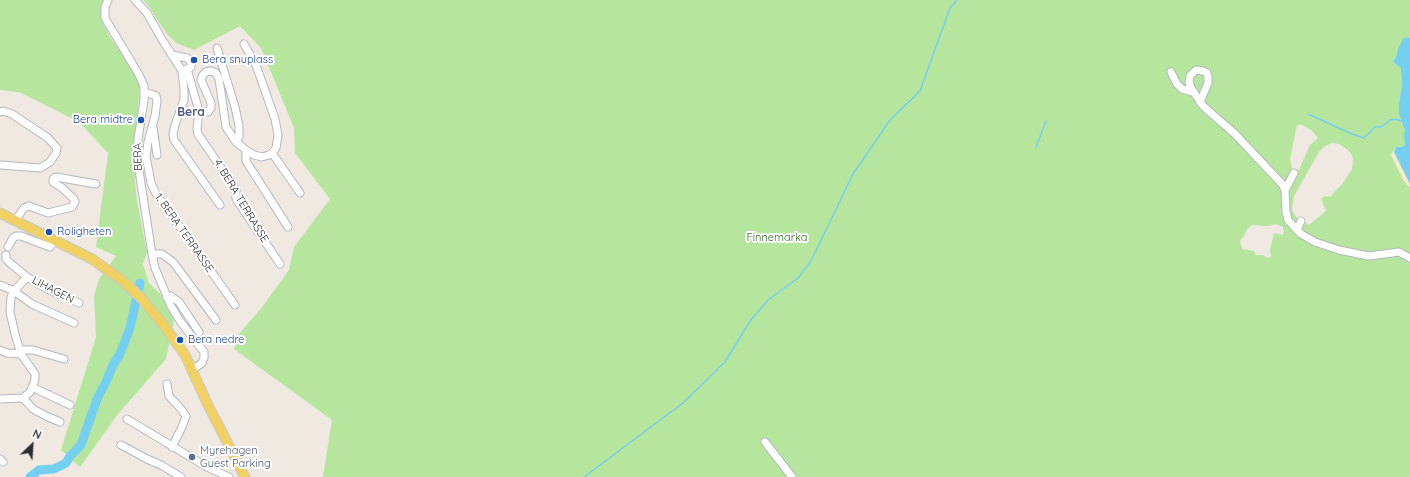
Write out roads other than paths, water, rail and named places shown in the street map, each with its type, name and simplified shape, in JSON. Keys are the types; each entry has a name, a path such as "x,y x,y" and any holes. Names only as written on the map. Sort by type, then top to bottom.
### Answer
{"main road":[{"path":"0,214 15,221 52,244 92,259 123,281 140,297 175,340 192,370 245,477"}],"street":[{"name":"BERA","path":"108,0 105,7 105,18 142,80 144,93 137,158 155,268 180,321 204,352 202,363 192,370"},
{"path":"135,0 147,13 172,55 185,70 184,100 175,125 173,134 174,140 220,205"},
{"path":"199,111 208,112 211,108 211,103 201,80 206,72 211,71 216,73 219,79 226,127 236,142 254,155 262,157 272,154 278,142 277,127 256,65 244,44"},
{"path":"217,48 235,107 239,126 239,137 236,142"},
{"path":"172,55 184,56 190,60 191,65 185,70"},
{"name":"4. BERA TERRASSE","path":"185,70 199,111 197,128 198,134 236,190 236,199 280,264"},
{"path":"1200,102 1208,83 1208,77 1207,73 1202,70 1196,70 1190,76 1189,82 1193,92 1200,102 1203,106 1248,146 1282,184 1285,190 1288,220 1296,230 1308,239 1339,250 1369,256 1399,252 1410,258"},
{"path":"1171,72 1177,84 1182,89 1193,92"},
{"name":"1. BERA TERRASSE","path":"144,93 156,96 157,101 146,156 151,184 155,192 235,306"},
{"path":"0,112 2,111 12,114 48,138 57,148 56,153 50,162 40,168 0,165"},
{"path":"153,123 154,141 157,155"},
{"path":"246,150 246,161 288,227"},
{"path":"272,154 300,193"},
{"path":"1285,190 1294,173"},
{"path":"15,221 24,208 28,206 48,213 72,207 74,202 73,198 53,182 53,179 56,177 96,184"},
{"path":"1296,230 1301,221"},
{"path":"8,247 14,238 21,236 52,244"},
{"path":"152,254 162,254 173,262 216,320"},
{"name":"LIHAGEN","path":"6,256 6,259 27,277 47,289 79,303"},
{"name":"LIHAGEN","path":"27,277 14,291 10,312 21,352 35,374 35,380 32,387"},
{"path":"0,285 14,291 32,304 74,323"},
{"path":"168,298 171,296 179,302 199,332"},
{"path":"0,350 7,353 33,350 64,359"},
{"path":"166,384 168,396 186,416 172,447"},
{"path":"0,399 23,398 30,392 32,387 70,405"},
{"path":"23,398 33,409 60,422"},
{"path":"127,419 207,467 229,477"},
{"path":"765,442 792,477"},
{"path":"121,445 181,477"}],"water":[{"path":"1406,37 1410,38 1410,184 1394,152 1396,147 1402,147 1405,145 1405,131 1399,114 1402,85 1401,69 1393,61 1403,39"}],"waterway":[{"path":"584,477 683,403 725,362 750,321 768,300 798,278 811,261 853,174 890,120 920,91 950,8 957,0"},
{"path":"1308,114 1364,138 1375,127 1381,127 1390,120 1395,119 1402,121"},
{"path":"1036,147 1046,121"},
{"path":"30,477 39,470 54,469 66,463 70,456 81,445 97,399 113,365 120,354 130,328 140,283"}],"place":[{"name":"Bera snuplass","path":"194,60"},
{"name":"Bera midtre","path":"141,120"},
{"name":"Roligheten","path":"49,232"},
{"name":"Bera nedre","path":"180,340"},
{"name":"Myrehagen Guest Parking","path":"192,457"}],"district":[{"name":"Bera","path":"191,112"}],"park label":[{"name":"Finnemarka","path":"777,238"}]}
